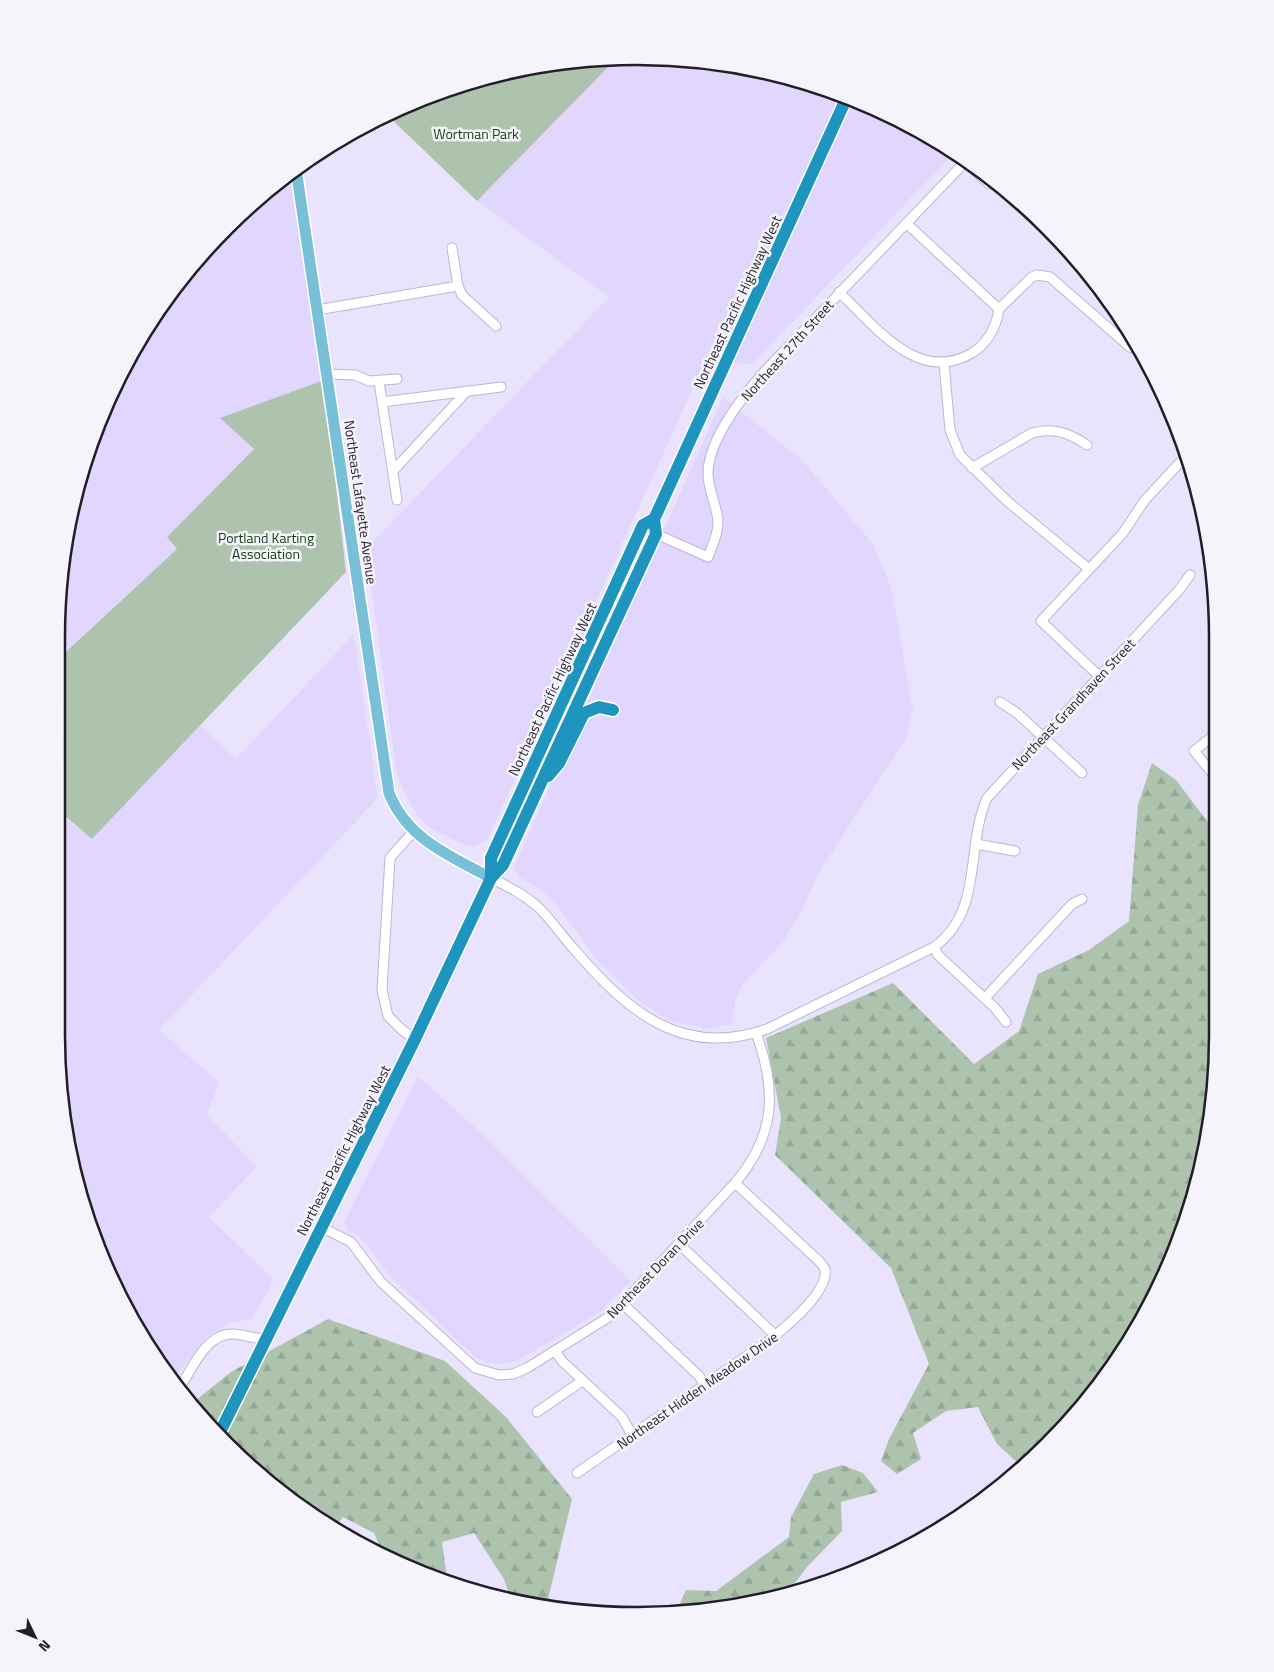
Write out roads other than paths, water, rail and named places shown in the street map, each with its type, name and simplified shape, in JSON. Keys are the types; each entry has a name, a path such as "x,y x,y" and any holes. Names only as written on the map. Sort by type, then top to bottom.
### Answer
{"highway":[{"name":"Northeast Pacific Highway West","path":"491,878 491,858 643,524 654,519 844,104"},
{"path":"654,519 656,534"},
{"name":"Northeast Pacific Highway West","path":"222,1428 415,1039 491,878 503,865 656,534"},
{"path":"588,684 585,670 598,643 598,623"},
{"path":"545,773 546,757 572,698 574,688 571,682"},
{"path":"537,790 559,763 584,713 599,707 613,710"}],"main road":[{"name":"Northeast Lafayette Avenue","path":"297,177 386,779 395,808 414,832 444,853 491,878"}],"street":[{"name":"Northeast 27th Street","path":"656,534 708,557 715,539 718,523 708,474 714,446 737,405 752,386 839,292 961,166"},
{"path":"906,223 999,309"},
{"path":"452,248 458,286 462,295 496,326"},
{"path":"839,292 899,348 925,361 944,363 964,358 980,348 997,323 999,309 1027,280 1037,275 1044,275 1056,281 1128,345"},
{"path":"317,310 458,286"},
{"path":"944,363 950,430 960,455 1007,501 1089,569"},
{"path":"327,374 355,375 369,381 379,382 396,379"},
{"path":"379,382 397,500"},
{"path":"382,402 501,387"},
{"path":"392,471 467,391"},
{"path":"972,468 1032,433 1041,430 1067,432 1087,445"},
{"path":"1100,676 1041,621 1123,533 1145,500 1181,461"},
{"name":"Northeast Grandhaven Street","path":"491,878 536,905 589,967 640,1013 679,1034 708,1039 723,1039 756,1033 934,947 944,940 956,926 964,910 980,816 988,798 1179,590 1190,575"},
{"path":"1000,702 1017,713 1082,773"},
{"path":"1209,739 1194,752 1209,769"},
{"path":"414,832 390,858 382,990 388,1016 402,1030 415,1039"},
{"path":"976,844 1015,851"},
{"path":"985,998 1072,904 1082,899"},
{"path":"934,947 938,955 985,998 1006,1022"},
{"name":"Northeast Doran Drive","path":"322,1227 351,1242 381,1282 475,1368 499,1375 513,1374 602,1323 623,1304 735,1183 756,1152 768,1120 771,1091 767,1066 756,1033"},
{"name":"Northeast Hidden Meadow Drive","path":"577,1473 776,1336 815,1296 825,1282 826,1269 820,1262 735,1183"},
{"path":"679,1244 776,1336"},
{"path":"623,1304 699,1376 705,1385"},
{"path":"183,1383 205,1349 217,1338 232,1334 265,1340"},
{"path":"555,1351 582,1381 622,1417 632,1435"},
{"path":"537,1412 582,1381"}],"park label":[{"name":"Wortman Park","path":"476,133"},
{"name":"Portland Karting Association","path":"266,546"}]}
